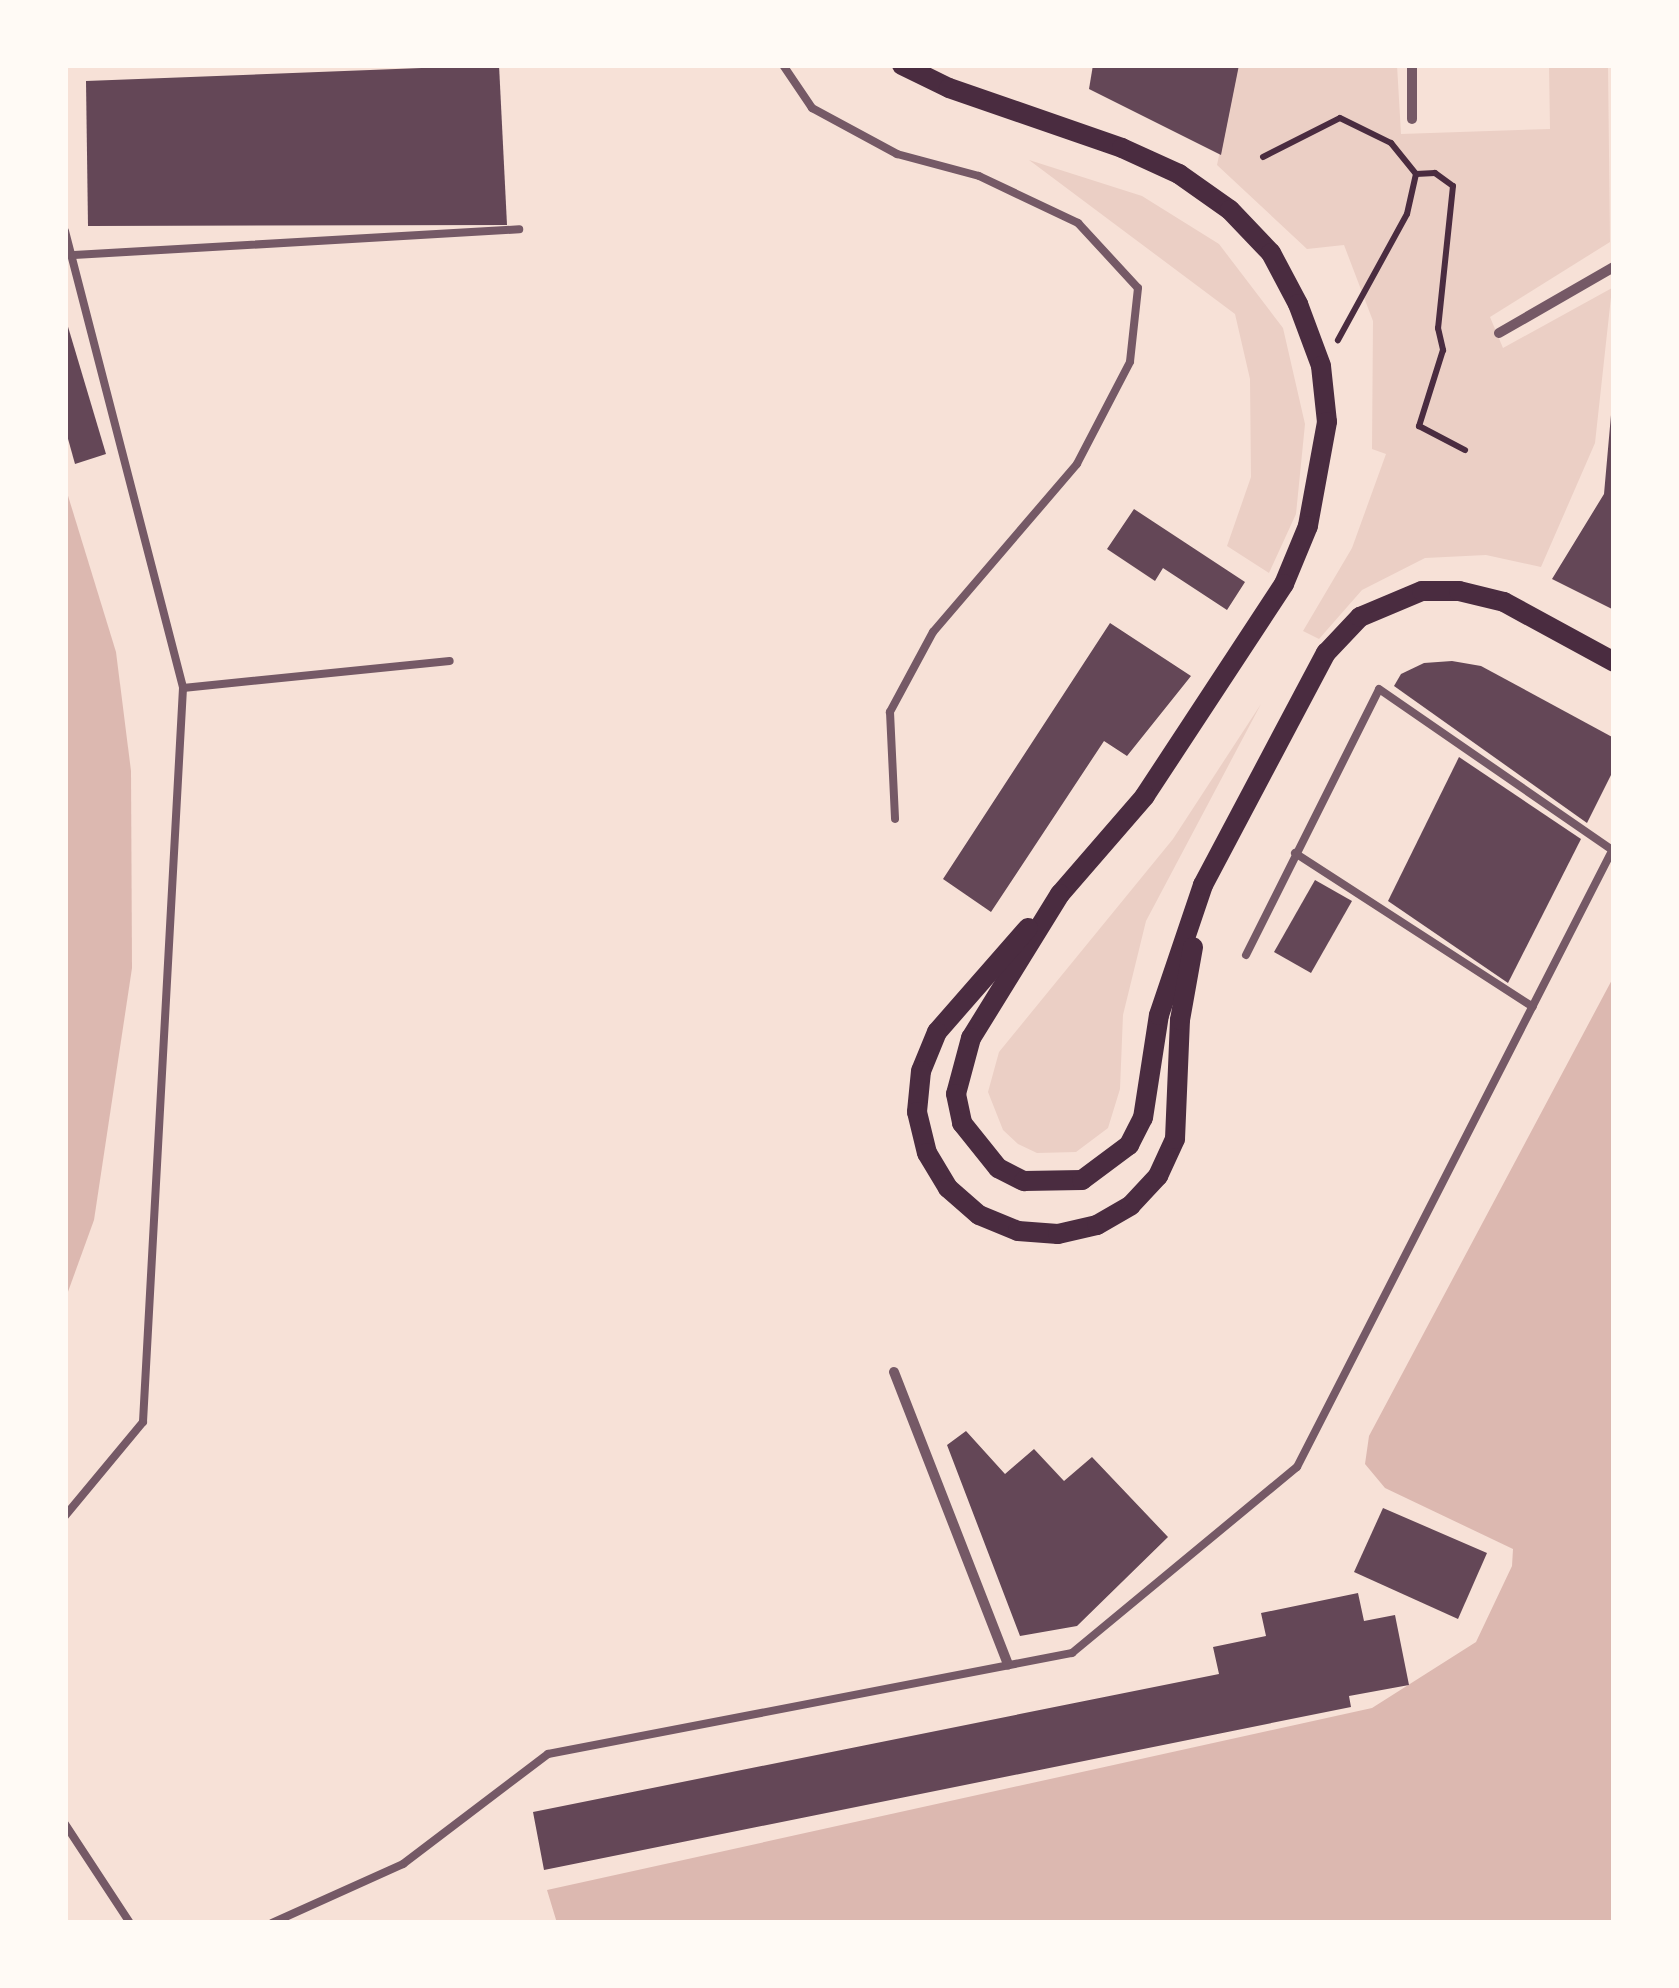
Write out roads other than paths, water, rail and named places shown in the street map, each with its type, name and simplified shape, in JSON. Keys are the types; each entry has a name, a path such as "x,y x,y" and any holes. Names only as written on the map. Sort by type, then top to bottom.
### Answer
{"main road":[{"path":"902,65 949,88 1122,148 1179,174 1230,210 1271,253 1321,366 1327,422 1320,480 1284,584 1145,796 936,1032 921,1071 917,1112 926,1152 948,1188 980,1215 1018,1230 1058,1234 1096,1225 1131,1205 1158,1176 1175,1139 1180,1020 1203,884"},
{"path":"1060,894 971,1038 956,1094 969,1136 998,1168 1053,1184 1108,1166 1136,1131 1160,1015 1203,884 1326,653 1360,617 1422,591 1460,591 1504,602 1614,662"}],"street":[{"path":"1412,65 1412,120"},
{"path":"1500,333 1614,268"},
{"path":"894,1372 1008,1665"}],"lane":[{"path":"784,65 812,108 897,154 978,176 1078,223 1138,288 1130,362 1077,464 933,632 890,712 895,818"},
{"path":"74,256 520,229"},
{"path":"65,230 183,688 143,1422 65,1516"},
{"path":"183,688 450,661"},
{"path":"272,1923 403,1864 548,1754 1072,1654 1297,1468 1613,849 1379,689 1246,955"},
{"path":"1296,854 1533,1007"},
{"path":"65,1824 130,1923"}]}
